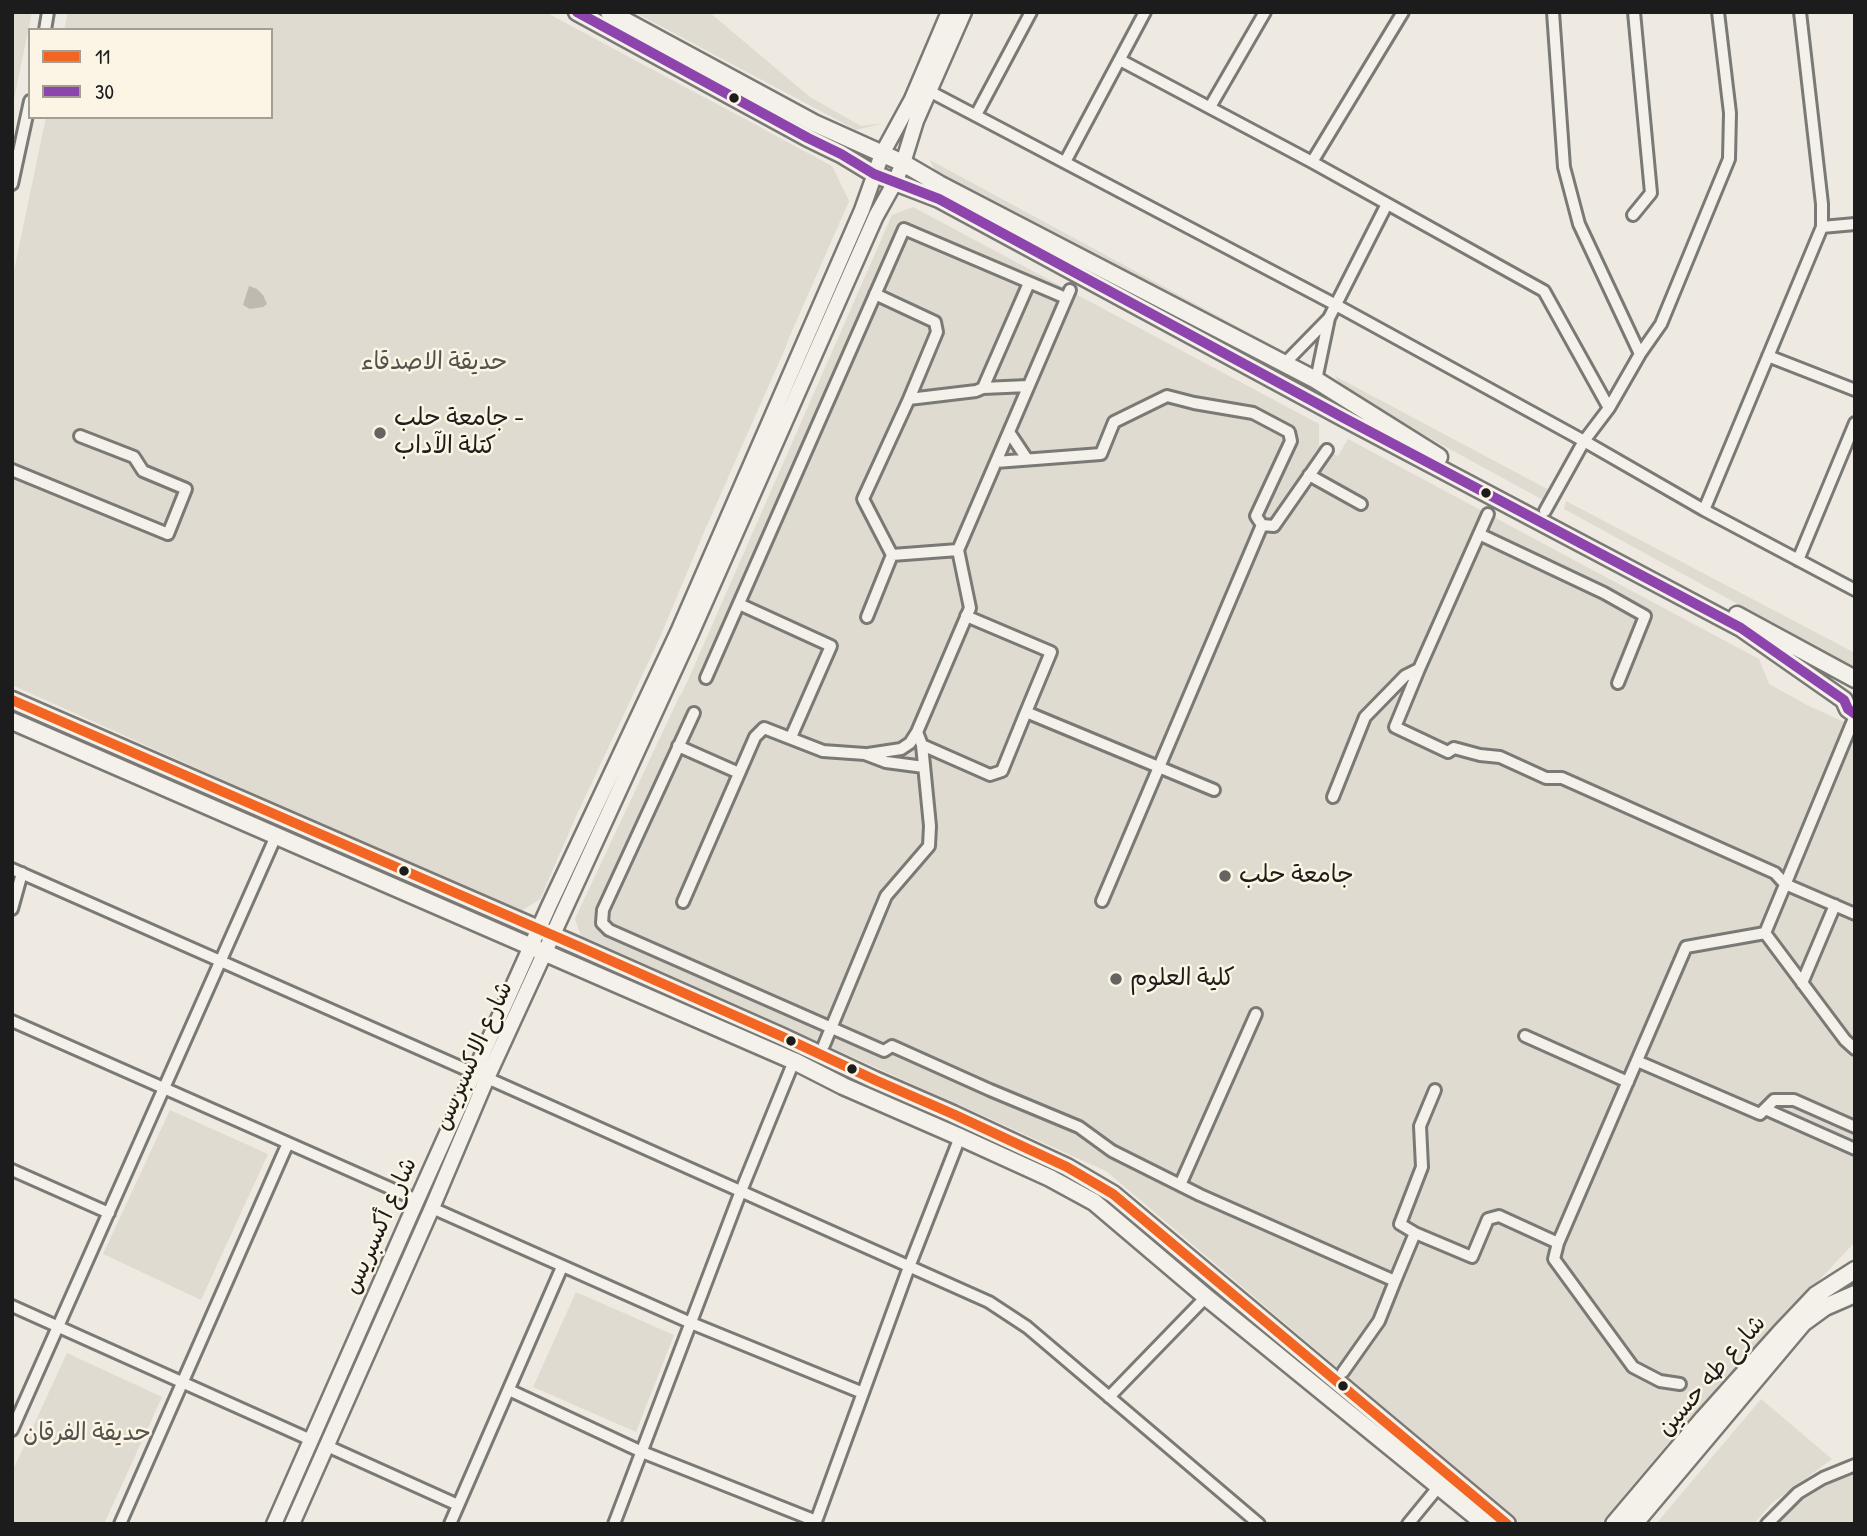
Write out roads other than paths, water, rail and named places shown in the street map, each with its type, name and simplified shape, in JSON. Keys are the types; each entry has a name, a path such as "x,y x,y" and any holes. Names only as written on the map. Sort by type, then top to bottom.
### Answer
{"main road":[{"path":"577,12 874,174 939,199 1741,628 1844,700"},
{"path":"609,12 814,123 903,163 1285,363 1436,455 1545,511 1855,681 1845,691 1844,700 1847,709 1855,715"},
{"path":"546,933 862,210 882,154 912,99 949,12"},
{"path":"546,933 690,636 876,216 895,182 916,121 964,12"},
{"path":"12,700 781,1036 1067,1167 1113,1194 1507,1524"},
{"path":"12,720 794,1061 1050,1178 1094,1202 1206,1297 1485,1524"},
{"name":"شارع الاكسبريس","path":"292,1524 432,1208 481,1075 546,933"},
{"name":"شارع أكسبريس","path":"274,1524 417,1200 481,1075"},
{"path":"868,1097 875,1080"},
{"name":"شارع طه حسين","path":"1615,1524 1780,1333 1816,1295 1855,1270"},
{"path":"1634,1524 1803,1323 1825,1307 1855,1294"}],"street":[{"path":"976,115 1031,12"},
{"path":"1065,162 1146,12"},
{"path":"1210,107 1265,12"},
{"path":"1312,162 1403,12"},
{"path":"1553,12 1564,167 1579,224 1640,354"},
{"path":"1633,215 1651,193 1634,12"},
{"path":"1545,511 1584,441 1609,408 1661,324 1729,159 1730,113 1718,12"},
{"path":"1704,510 1822,227 1822,204 1800,12"},
{"path":"1120,60 1312,162 1544,291 1609,408"},
{"path":"929,92 1336,305 1704,510 1855,590"},
{"path":"12,184 28,110"},
{"path":"1285,363 1329,318 1387,204"},
{"path":"1822,227 1855,224"},
{"path":"683,902 755,737 764,728 822,751 865,754 901,749 910,743 917,732 970,608 958,550 1068,294 1029,283 904,229 706,678"},
{"path":"983,388 1029,283"},
{"path":"867,617 892,555 863,499 937,332 935,322 875,294"},
{"path":"1316,380 1329,318"},
{"path":"1768,356 1855,390"},
{"path":"909,399 983,388 1028,386"},
{"path":"996,462 1101,454 1114,422 1167,396 1253,413 1289,432 1291,441 1256,516 1262,525"},
{"path":"1798,560 1855,423"},
{"path":"1009,432 1027,459"},
{"path":"12,470 168,534 186,489 143,471 134,457 80,436"},
{"path":"1262,525 1274,526 1327,450"},
{"path":"1309,475 1361,504"},
{"path":"1488,514 1395,727 1448,752 1454,748 1500,757 1546,778 1562,778 1775,873 1785,884 1855,914"},
{"path":"1102,901 1262,525"},
{"path":"1479,534 1604,593 1645,616 1618,683"},
{"path":"892,555 958,550"},
{"path":"739,604 831,646 791,737"},
{"path":"922,745 990,775 1002,771 1051,652 966,616"},
{"path":"1333,797 1365,717 1405,676 1419,669"},
{"path":"1026,712 1214,790"},
{"path":"694,713 603,910 603,923 609,930 884,1051 892,1045 1079,1127 1112,1151 1180,1185 1395,1281"},
{"path":"1765,933 1855,715"},
{"path":"824,1045 886,896 929,846 930,826 922,745 917,732"},
{"path":"678,746 739,773"},
{"path":"865,754 886,762 924,767"},
{"path":"12,1430 276,836"},
{"path":"12,909 17,871 979,1297 1009,1314 1259,1524"},
{"path":"1802,983 1835,905"},
{"path":"1765,933 1845,1040 1855,1049"},
{"path":"1680,1384 1660,1381 1633,1367 1554,1259 1558,1243 1686,947 1765,933"},
{"path":"1180,1185 1256,1014"},
{"path":"12,1021 417,1200"},
{"path":"1525,1036 1628,1082"},
{"path":"614,1524 741,1191 794,1061"},
{"path":"1637,1061 1760,1114 1774,1100 1794,1100 1855,1127"},
{"path":"1435,1090 1420,1126 1422,1167 1400,1224 1472,1257 1488,1219 1499,1216 1558,1243"},
{"path":"1765,1109 1855,1149"},
{"path":"509,1390 642,1452 816,1522 909,1267 960,1137"},
{"path":"120,1524 288,1143"},
{"path":"12,1170 109,1213"},
{"path":"432,1208 691,1324 863,1393"},
{"path":"1343,1372 1379,1321 1415,1233"},
{"path":"450,1524 562,1267"},
{"path":"1109,1397 1206,1297"},
{"path":"12,1306 311,1440"},
{"path":"327,1447 458,1505"},
{"path":"1767,1524 1798,1493 1823,1478 1855,1465"},
{"path":"1408,1524 1440,1485"}],"place":[{"name":"جامعة حلب - كتلة الآداب","path":"380,433"},
{"name":"جامعة حلب","path":"1225,876"},
{"name":"كلية العلوم","path":"1116,979"}],"park label":[{"name":"حديقة الاصدقاء","path":"434,363"},
{"name":"حديقة الفرقان","path":"87,1434"}]}
